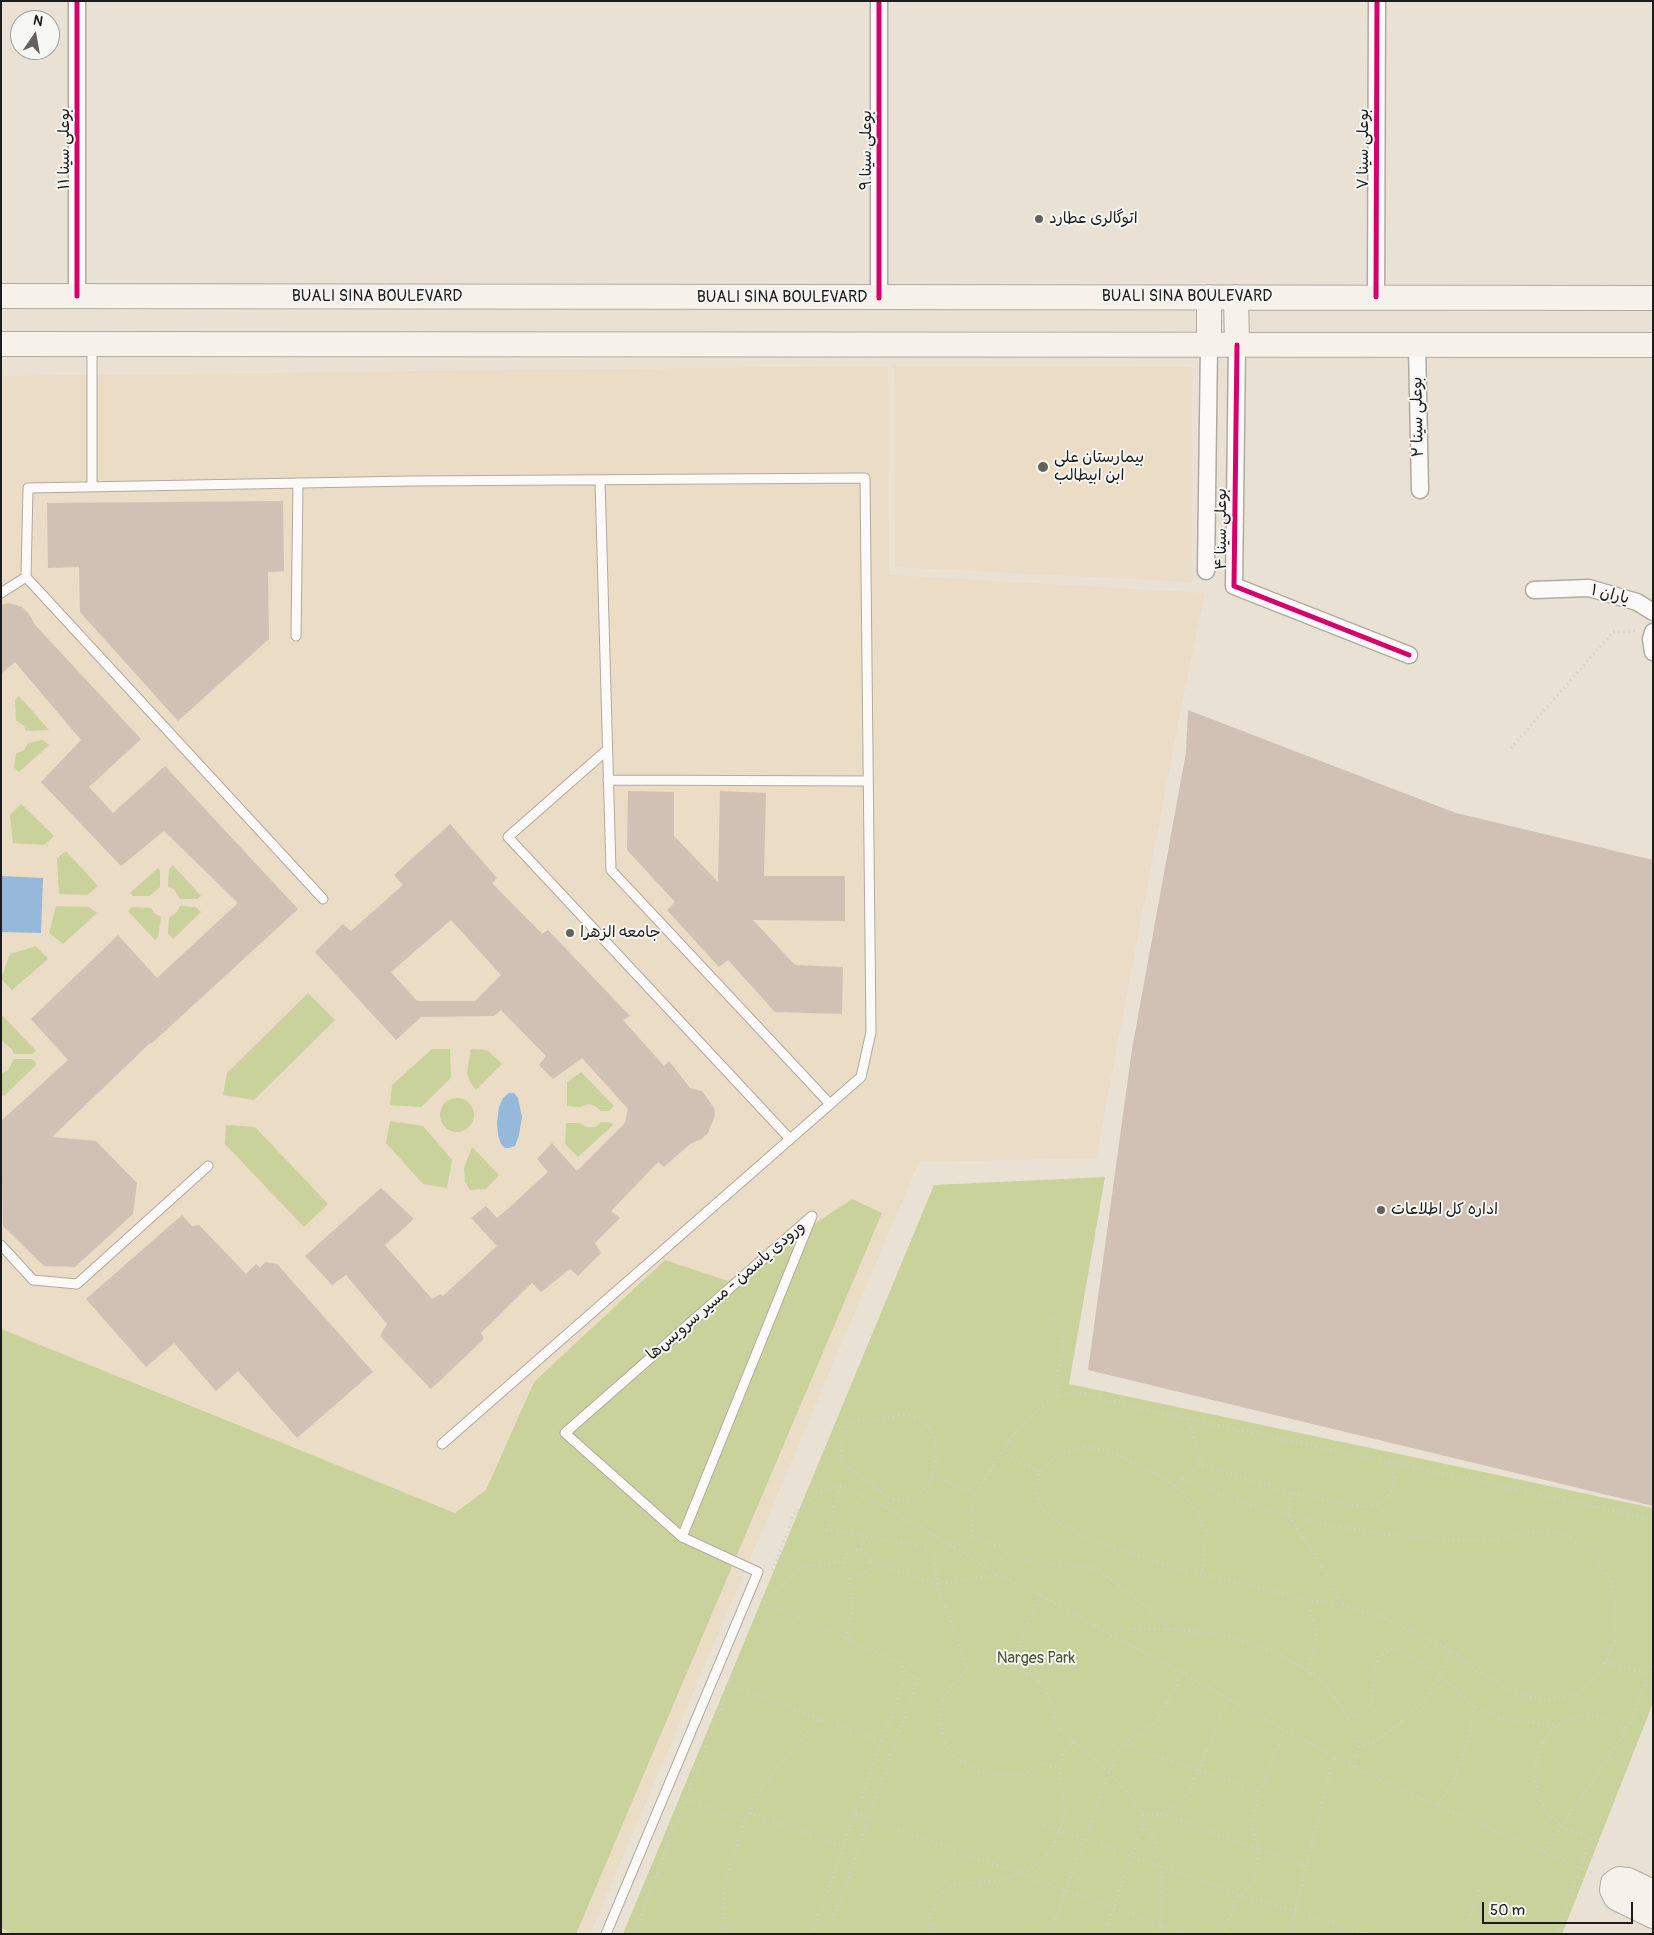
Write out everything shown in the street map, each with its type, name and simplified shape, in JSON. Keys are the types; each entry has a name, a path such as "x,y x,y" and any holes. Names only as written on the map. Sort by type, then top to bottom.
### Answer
{"main road":[{"name":"BUALI SINA BOULEVARD","path":"1,296 1653,298"},
{"path":"1209,297 1209,353"},
{"path":"1236,297 1237,352"},
{"path":"1,344 1209,353 1417,344 1653,345"},
{"path":"1653,1892 1622,1889 1653,1916"}],"street":[{"name":"بوعلی سینا ۱۱","path":"77,1 77,296"},
{"name":"بوعلی سینا ۹","path":"879,1 879,298"},
{"name":"بوعلی سینا ۷","path":"1376,297 1377,1"},
{"name":"بوعلی سینا ۲","path":"1417,344 1420,490"},
{"name":"بوعلی سینا ۴","path":"1237,352 1234,586 1409,655"},
{"name":"بوعلی سینا ۴","path":"1206,570 1209,353"},
{"path":"1208,470 1235,471"},
{"name":"یاران ۱","path":"1534,590 1589,588 1637,602 1653,612"},
{"path":"1648,631 1653,652"}],"lane":[{"path":"92,344 92,487"},
{"path":"323,899 26,577 28,488 298,483 864,478 871,1032 861,1077 442,1444"},
{"path":"600,480 611,870 830,1104"},
{"path":"296,636 298,483"},
{"path":"1,593 26,577"},
{"path":"607,750 508,837 790,1139"},
{"path":"608,780 868,781"},
{"path":"1,1245 33,1280 77,1284 208,1166"},
{"name":"ورودی یاسمن - مسیر سرویس‌ها","path":"812,1216 708,1473 682,1537 565,1433 812,1216"},
{"path":"606,1934 758,1572 682,1537"}],"path":[{"path":"1511,748 1613,632 1648,631"},
{"path":"1052,1319 1060,1328 1064,1344 1058,1371 1058,1396"},
{"path":"972,1536 972,1507 976,1494 1014,1434 1041,1406 1058,1396 1074,1392 1188,1419 1653,1519"},
{"path":"904,1414 922,1419 934,1435 937,1454 929,1484 920,1493 908,1500 890,1499 843,1463 840,1448 845,1428 850,1423 859,1420 877,1420 904,1414"},
{"path":"1188,1419 1201,1464"},
{"path":"1182,1478 1256,1507 1329,1525 1418,1538 1496,1540 1527,1533 1557,1531 1589,1549 1611,1580 1616,1608 1615,1641 1600,1674 1576,1695 1543,1701 1510,1690 1480,1673 1451,1650 1383,1617 1343,1605 1306,1600 1240,1582 1202,1574 1169,1566 1092,1540 1064,1526 1043,1510 1035,1494 1040,1472 1058,1454 1083,1447 1109,1451 1158,1475 1174,1486 1196,1509 1206,1533 1202,1574"},
{"path":"1002,1453 1040,1472"},
{"path":"1201,1464 1292,1493 1363,1507 1379,1504 1389,1495 1396,1479 1387,1462"},
{"path":"1174,1486 1201,1464"},
{"path":"932,1473 976,1494"},
{"path":"841,1486 827,1530 913,1544 934,1554 937,1584 967,1669 943,1696 939,1719 944,1741 954,1758 979,1771 1006,1776 1026,1773 1044,1764 1059,1767"},
{"path":"771,1574 794,1514 816,1493 841,1486 886,1508 999,1575 1040,1595 1111,1636 1334,1757 1586,1871"},
{"path":"1292,1493 1288,1515 1315,1555 1343,1605"},
{"path":"886,1508 890,1499"},
{"path":"860,1550 864,1536"},
{"path":"954,1547 972,1536"},
{"path":"972,1536 1002,1548 1014,1557 1034,1563 1086,1566 1100,1571 1149,1609 1170,1629"},
{"path":"860,1550 866,1554 870,1561 869,1568 865,1574 858,1576 850,1574 845,1569 844,1562 847,1555 853,1551 860,1550"},
{"path":"870,1561 937,1584 999,1575"},
{"path":"761,1600 785,1584 800,1567 844,1562"},
{"path":"846,1638 853,1610 850,1574"},
{"path":"758,1610 764,1592"},
{"path":"1040,1595 1010,1666 1034,1676 1046,1689 1054,1708 1053,1722 1109,1772 1138,1806 1154,1841 1162,1875 1159,1934"},
{"path":"761,1600 900,1663 906,1674 918,1678 828,1934"},
{"path":"1306,1600 1313,1617 1316,1635 1307,1672"},
{"path":"1111,1636 1122,1629 1170,1629 1223,1635 1273,1651 1318,1678 1345,1712 1358,1739 1355,1767"},
{"path":"1348,1718 1362,1713 1372,1700 1374,1671 1379,1656 1392,1648 1441,1674 1452,1687 1479,1710 1512,1721 1559,1725"},
{"path":"1356,1749 1380,1738 1425,1700 1441,1674 1451,1650"},
{"path":"1605,1662 1648,1674"},
{"path":"1544,1852 1626,1730 1653,1662"},
{"path":"634,1934 736,1665"},
{"path":"812,1934 906,1674"},
{"path":"1050,1934 1109,1772 1117,1755 1124,1744 1136,1735 1146,1731 1156,1721 1170,1698 1181,1674"},
{"path":"729,1684 819,1720 883,1741"},
{"path":"1162,1814 1178,1804 1188,1794 1228,1700"},
{"path":"1438,1804 1452,1785 1470,1734 1474,1705"},
{"path":"1557,1934 1590,1839 1561,1826 1546,1811 1537,1792 1535,1768 1539,1749 1550,1731 1567,1720 1589,1715 1614,1721 1626,1730"},
{"path":"725,1934 724,1888 744,1821 764,1784 819,1720"},
{"path":"1223,1934 1237,1898 1251,1885 1258,1870 1259,1850 1251,1821 1284,1730"},
{"path":"931,1934 930,1915 938,1896 954,1884 1003,1880 1033,1867 1050,1851 1060,1830 1065,1809 1059,1767 1066,1750 1074,1741"},
{"path":"1124,1744 1260,1792"},
{"path":"1289,1934 1334,1757"},
{"path":"685,1800 744,1821"},
{"path":"749,1813 844,1846"},
{"path":"856,1814 1185,1934"},
{"path":"1142,1815 1162,1814 1306,1866"},
{"path":"1105,1934 1144,1820"},
{"path":"1044,1825 1241,1895 1369,1934"},
{"path":"1473,1934 1469,1918 1481,1886"}],"shaded area":[{"name":"جامعه الزهرا","path":"888,366 889,575 1205,593 1181,707 1096,1158 919,1162 590,1934 1,1934 1,376"},
{"name":"بیمارستان علی ابن ابیطالب","path":"894,366 1192,367 1192,582 895,567"}],"green space":[{"path":"19,696 49,730 26,731 24,726 16,720 15,700"},
{"path":"43,740 49,745 19,772 14,767 16,754 24,750 28,743"},
{"path":"21,804 54,836 44,845 13,843 10,815"},
{"path":"66,851 98,886 87,895 59,894 57,858"},
{"path":"173,865 201,896 197,899 180,899 174,889 168,887 169,869"},
{"path":"158,868 160,871 160,887 150,896 133,896 130,893"},
{"path":"56,906 89,907 97,913 63,944 49,933"},
{"path":"180,906 196,907 201,912 173,939 168,934 169,918 177,912"},
{"path":"132,907 151,908 154,913 161,917 158,937 155,940 128,911"},
{"path":"36,946 48,959 12,990 1,979 10,954"},
{"path":"308,993 335,1020 254,1100 223,1095 227,1073"},
{"path":"3,1016 36,1051 32,1054 14,1054 12,1049 1,1040 1,1018"},
{"path":"432,1049 450,1049 451,1078 421,1107 390,1105 392,1085"},
{"path":"471,1049 487,1050 502,1064 476,1090 470,1082 467,1073"},
{"path":"14,1059 32,1059 37,1064 4,1096 1,1094 1,1074 8,1070"},
{"path":"581,1072 614,1106 609,1111 601,1111 595,1106 588,1104 581,1107 567,1106 567,1082"},
{"path":"457,1098 469,1103 474,1115 469,1127 457,1132 445,1127 440,1115 445,1103"},
{"path":"390,1121 423,1126 452,1160 447,1188 423,1184 386,1143"},
{"path":"601,1122 610,1122 613,1125 578,1157 565,1144 566,1123 580,1123 586,1127 596,1127"},
{"path":"226,1125 255,1127 328,1204 304,1227 225,1144"},
{"path":"472,1147 499,1175 486,1189 470,1190 465,1182 464,1168"},
{"name":"Narges Park","path":"1105,1177 1069,1384 1653,1508 1653,1703 1562,1934 623,1934 934,1185"},
{"path":"852,1199 882,1213 576,1934 11,1934 1,1927 1,1329 455,1513 486,1490 534,1382 665,1260 728,1281"}],"water":[{"path":"1,876 43,878 41,933 1,932"},
{"path":"509,1093 514,1093 518,1098 522,1117 515,1146 505,1148 501,1144 498,1135 497,1123 499,1107 503,1098"}],"building":[{"path":"283,501 284,571 268,572 269,639 178,721 80,612 79,567 48,568 47,503"},
{"path":"9,603 22,607 29,614 35,625 141,739 89,787 113,813 165,766 298,909 150,1043 52,1137 96,1141 137,1183 133,1214 75,1267 44,1266 3,1226 1,1121 68,1060 31,1019 118,935 157,978 238,903 164,831 121,866 41,782 81,740 15,662 1,674 1,605"},
{"name":"اداره کل اطلاعات","path":"1188,710 1456,813 1653,860 1653,1506 1088,1370 1132,1049 1186,752"},
{"path":"628,791 674,792 674,836 718,882 720,791 766,793 764,876 845,876 845,921 753,920 795,965 843,967 842,1014 775,1012 728,960 719,967 667,910 675,902 627,850"},
{"path":"450,824 497,878 492,883 542,934 548,930 630,1016 623,1020 664,1066 669,1061 690,1088 702,1091 714,1108 715,1115 708,1133 700,1140 690,1144 664,1167 658,1162 611,1211 620,1218 595,1243 601,1253 578,1276 570,1269 541,1292 532,1283 481,1333 484,1339 431,1389 380,1336 387,1324 346,1275 332,1285 305,1256 381,1188 414,1219 385,1245 432,1299 440,1294 443,1296 497,1246 471,1218 486,1206 497,1218 548,1172 537,1159 552,1143 577,1171 625,1123 628,1109 582,1058 553,1079 539,1065 546,1056 501,1010 494,1016 421,1017 396,1040 315,952 343,924 351,931 403,885 394,875","holes":["451,920 501,975 475,1001 417,1001 391,972"]},
{"path":"182,1215 192,1226 199,1225 246,1274 256,1264 260,1267 266,1262 277,1264 373,1372 297,1438 238,1371 216,1391 174,1343 146,1367 86,1299"}],"cycle path":[{"path":"77,1 77,296"},
{"path":"879,1 879,298"},
{"path":"1376,297 1377,1"},
{"path":"1237,345 1234,586 1409,655"}],"place":[{"name":"اتوگالری عطارد","path":"1039,219"},
{"name":"بیمارستان علی ابن ابیطالب","path":"1043,467"},
{"name":"جامعه الزهرا","path":"570,933"},
{"name":"اداره کل اطلاعات","path":"1381,1210"}]}
